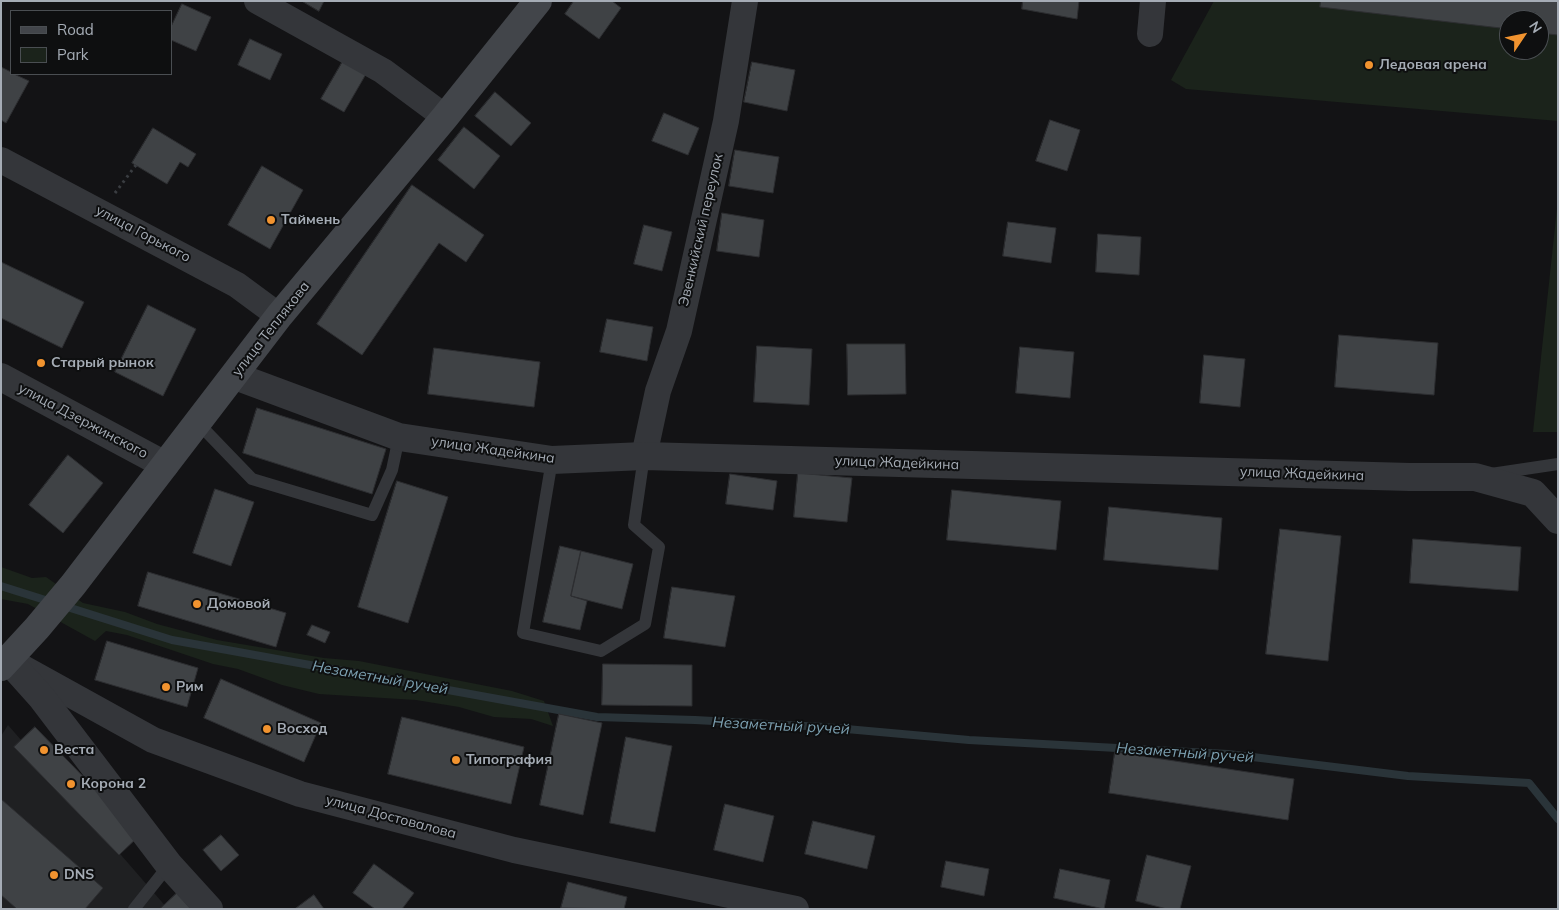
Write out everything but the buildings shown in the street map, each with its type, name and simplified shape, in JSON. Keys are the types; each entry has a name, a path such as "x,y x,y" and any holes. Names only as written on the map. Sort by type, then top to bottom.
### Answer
{"main road":[{"name":"улица Теплякова","path":"5,663 73,585 235,376 279,316 446,117 538,1"}],"street":[{"path":"257,1 383,71 446,117"},
{"name":"Эвенкийский переулок","path":"644,456 658,391 679,330 726,121 745,1"},
{"path":"1150,34 1154,1"},
{"name":"улица Горького","path":"1,160 237,284 279,316"},
{"name":"улица Жадейкина","path":"235,376 399,437 552,460 644,456 1410,477 1475,477 1533,493 1558,520"},
{"name":"улица Дзержинского","path":"1,377 165,465"},
{"path":"5,663 42,698 169,865 209,909"},
{"name":"улица Достовалова","path":"5,663 153,740 300,794 514,850 796,909"}],"lane":[{"path":"198,423 252,479 372,515 392,470 399,437"},
{"path":"552,460 523,633 601,651 645,624 659,547 634,525 644,456"},
{"path":"1475,477 1558,464"},
{"path":"134,909 169,865"}],"path":[{"path":"100,212 136,165"}],"shaded area":[{"path":"8,725 168,909 1,909 1,736"}],"green space":[{"name":"Ледовая арена","path":"1214,1 1558,1 1558,121 1186,89 1171,80"},
{"path":"1558,199 1558,432 1533,432"},
{"path":"1,567 32,578 46,577 83,603 125,612 157,624 217,640 324,658 359,661 512,691 544,701 553,726 531,719 494,717 459,707 416,700 319,694 282,685 238,669 213,664 127,635 106,631 95,641 28,604 1,599"}],"waterway":[{"name":"Незаметный ручей","path":"1,586 172,640 597,717 824,727 969,740 1228,754 1408,776 1529,783 1558,819"}],"place":[{"name":"Ледовая арена","path":"1369,65"},
{"name":"Таймень","path":"271,220"},
{"name":"Старый рынок","path":"41,363"},
{"name":"Домовой","path":"197,604"},
{"name":"Рим","path":"166,687"},
{"name":"Восход","path":"267,729"},
{"name":"Веста","path":"44,750"},
{"name":"Типография","path":"456,760"},
{"name":"Корона 2","path":"71,784"},
{"name":"DNS","path":"54,875"}]}
